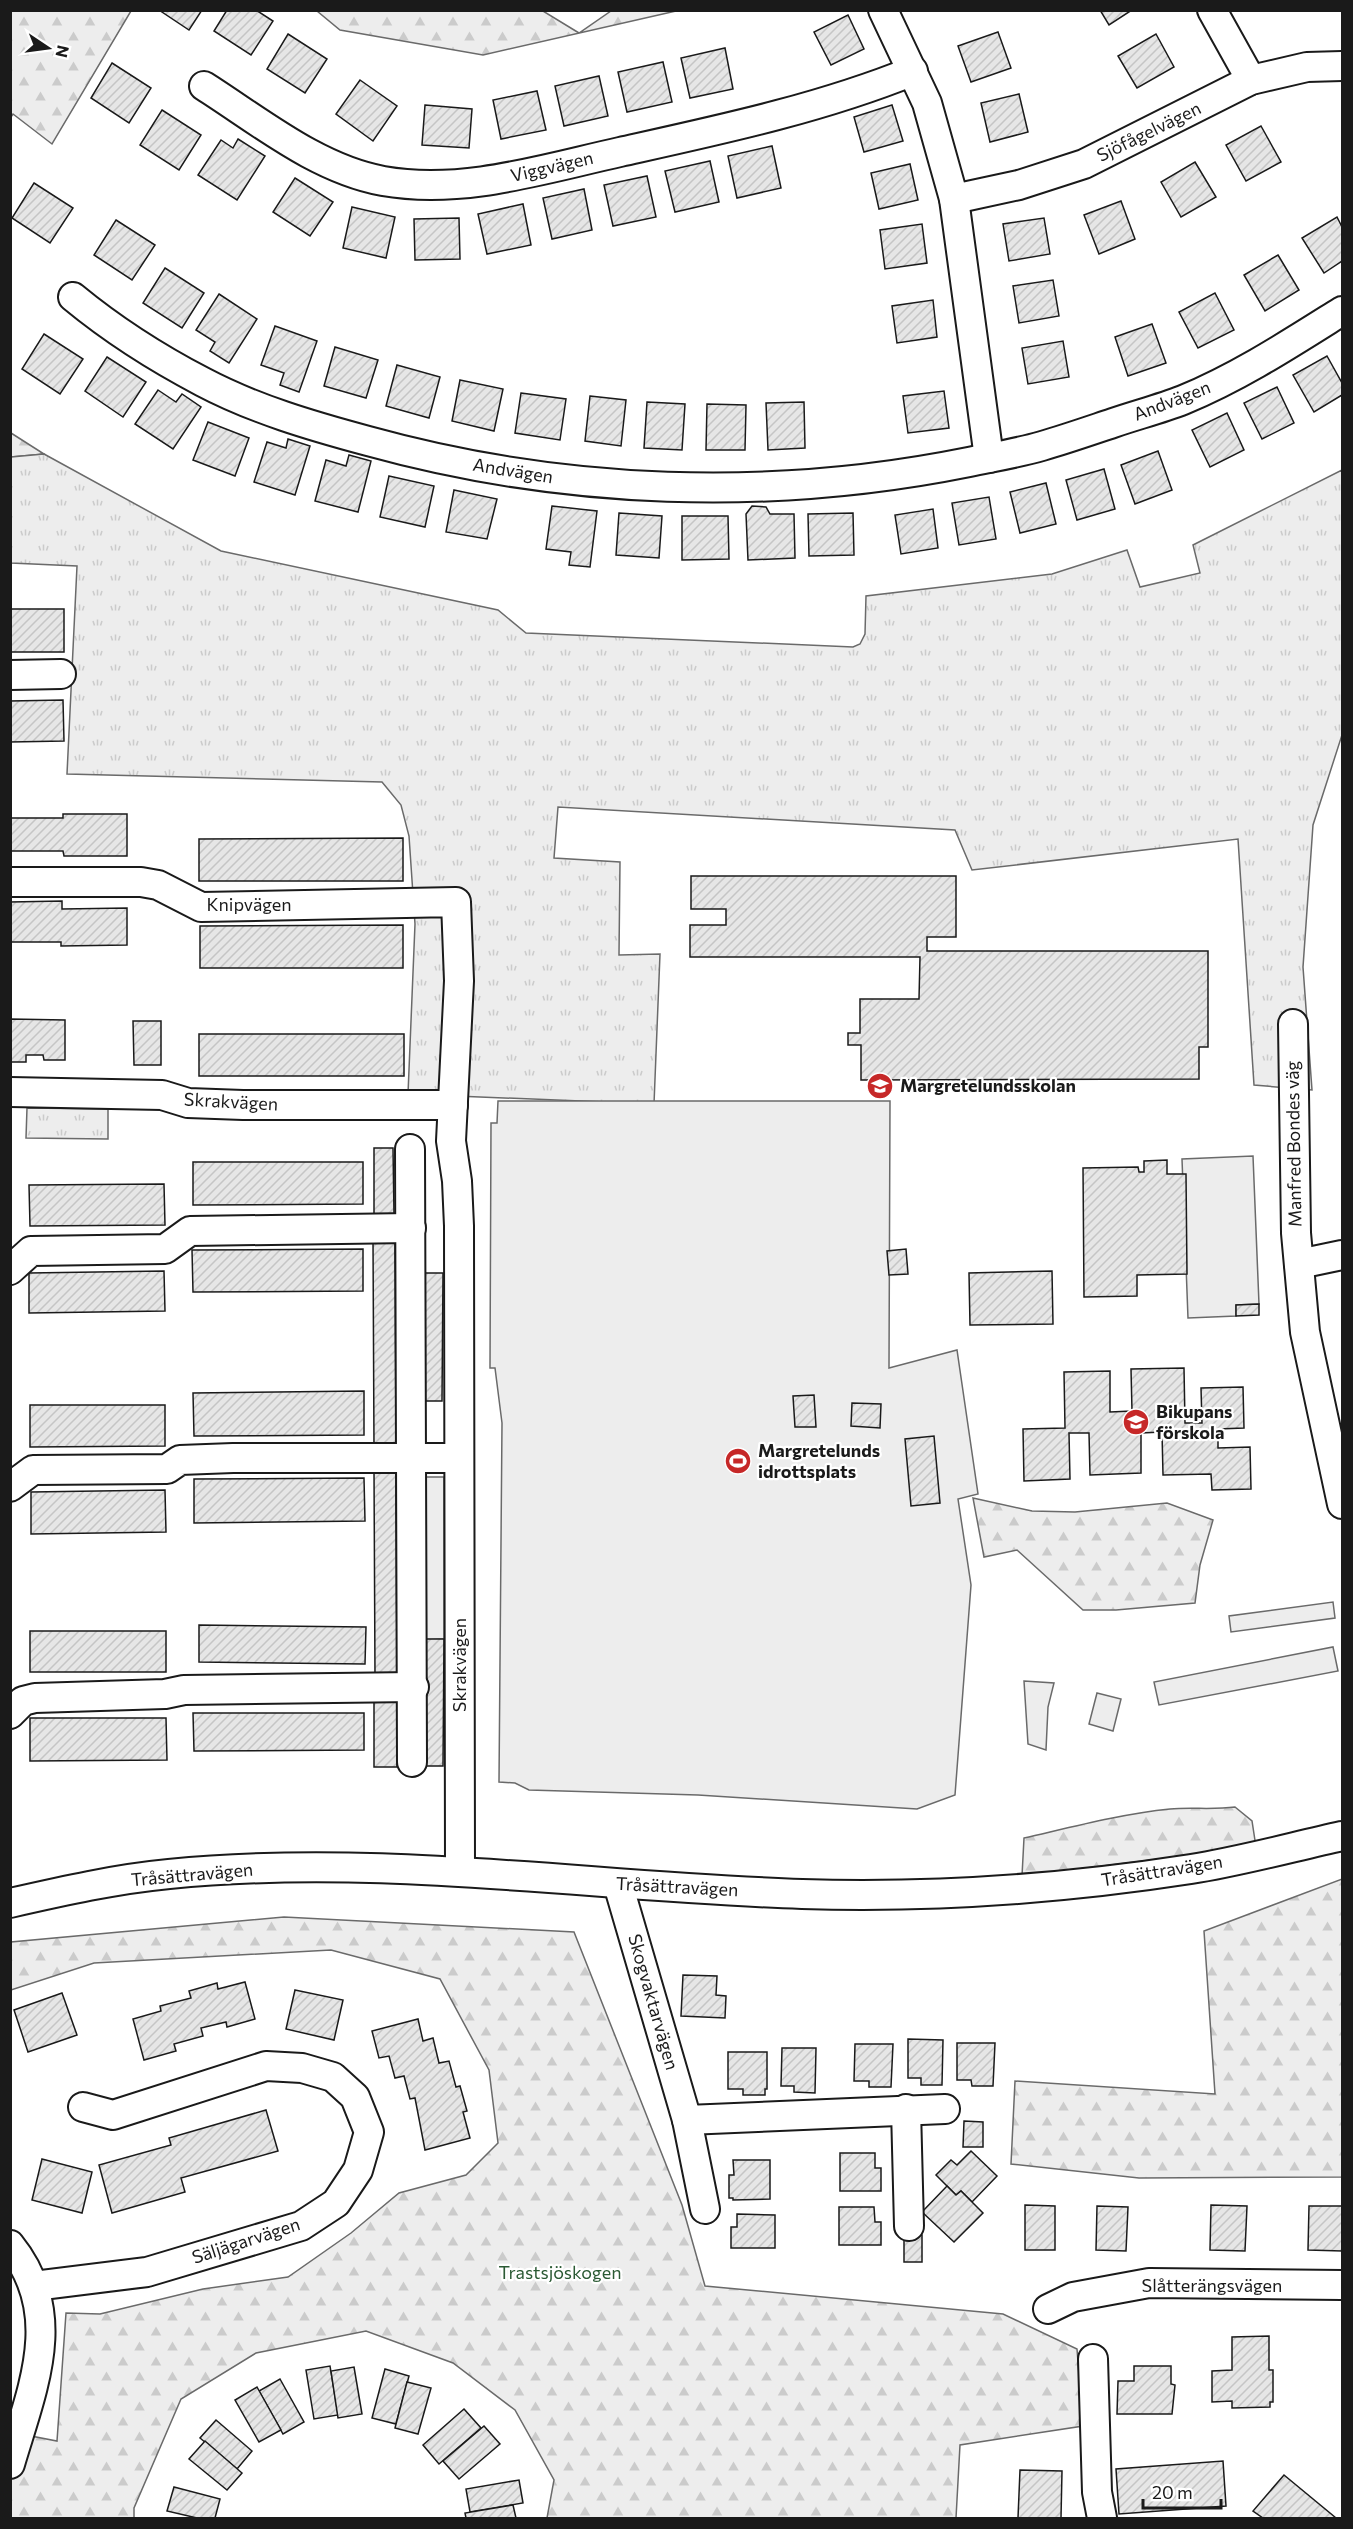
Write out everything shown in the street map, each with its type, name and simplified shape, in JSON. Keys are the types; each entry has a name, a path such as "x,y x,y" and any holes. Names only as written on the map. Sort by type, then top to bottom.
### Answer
{"street":[{"path":"883,10 927,103 954,199 989,458"},
{"path":"1212,10 1251,80"},
{"name":"Sjöfågelvägen","path":"954,199 1019,185 1084,164 1251,80 1307,67 1342,66"},
{"name":"Viggvägen","path":"204,86 322,159 352,172 383,181 418,184 485,182 685,138 794,111 873,87 913,71"},
{"name":"Andvägen","path":"73,297 114,330 204,383 243,400 340,433 418,455 534,476 606,484 718,488 862,481 1040,447 1182,400 1220,383 1342,312"},
{"path":"10,675 61,674"},
{"name":"Knipvägen","path":"10,882 141,882 158,885 201,907 456,902"},
{"name":"Skrakvägen","path":"456,902 459,981 451,1141 457,1181 459,1226 460,1872"},
{"name":"Manfred Bondes väg","path":"1293,1024 1296,1233 1299,1264 1312,1370 1342,1504"},
{"name":"Skrakvägen","path":"10,1092 162,1095 188,1103 243,1105 453,1105"},
{"path":"410,1149 414,1687 412,1762"},
{"path":"10,1270 31,1251 165,1249 190,1231 411,1228"},
{"path":"1299,1264 1342,1255"},
{"path":"10,1487 33,1470 167,1470 180,1460 459,1458"},
{"path":"10,1714 23,1701 35,1698 165,1694 184,1690 414,1687"},
{"name":"Tråsättravägen","path":"10,1903 71,1889 167,1874 306,1868 460,1872 618,1884 803,1894 940,1895 1063,1885 1194,1868 1342,1836"},
{"name":"Skogvaktarvägen","path":"618,1884 687,2120 705,2208"},
{"name":"Säljägarvägen","path":"34,2286 147,2272 301,2226 336,2203 358,2170 369,2132 356,2097 333,2077 302,2068 266,2066 113,2115 83,2107"},
{"path":"906,2109 909,2226"},
{"path":"687,2120 945,2109"},
{"path":"10,2245 27,2270 34,2286 42,2325 40,2358 10,2464"},
{"name":"Slåtterängsvägen","path":"1048,2309 1073,2297 1149,2283 1342,2285"},
{"path":"1093,2359 1097,2493 1102,2518"}],"green space":[{"path":"11,10 131,11 52,144 13,114 11,117"},
{"path":"317,11 543,11 579,33 611,11 676,11 483,55 340,30"},
{"path":"11,433 44,454 11,457"},
{"path":"44,454 221,551 498,610 526,633 853,647 860,644 865,634 866,596 1052,574 1127,550 1140,587 1200,573 1193,545 1342,470 1342,735 1313,825 1303,967 1312,1090 1254,1085 1238,839 972,870 955,830 558,807 554,858 620,862 619,955 660,954 654,1104 408,1094 415,924 409,836 401,805 382,782 67,774 77,566 11,563 11,457"},
{"path":"27,1108 108,1109 108,1139 26,1138"},
{"path":"973,1498 1032,1511 1075,1512 1167,1503 1213,1520 1200,1565 1195,1603 1116,1610 1083,1610 1017,1550 984,1557"},
{"path":"1235,1807 1252,1821 1256,1847 1022,1876 1024,1838 1152,1811"},
{"path":"1342,1879 1342,2177 1139,2178 1011,2164 1015,2081 1215,2094 1204,1931"},
{"name":"Trastsjöskogen","path":"284,1917 574,1932 682,2205 705,2286 1003,2314 1077,2349 1083,2426 960,2445 956,2518 547,2518 554,2480 515,2410 453,2363 366,2331 256,2353 181,2399 134,2508 134,2518 11,2518 10,2432 57,2441 66,2313 100,2314 203,2289 288,2277 351,2233 399,2193 466,2175 498,2143 489,2070 440,1979 331,1950 94,1963 11,1990 11,1942"}],"shaded area":[{"name":"Margretelunds idrottsplats","path":"498,1101 890,1101 889,1368 957,1350 978,1494 958,1499 971,1585 955,1795 917,1809 698,1795 529,1790 515,1783 499,1782 502,1423 495,1368 490,1368 491,1123 497,1123"},
{"path":"1253,1156 1259,1304 1236,1305 1236,1316 1188,1318 1182,1159"},
{"path":"422,1477 444,1477 444,1639 422,1640"},
{"path":"1333,1602 1335,1618 1231,1632 1229,1616"},
{"path":"1333,1647 1338,1671 1159,1705 1154,1682"},
{"path":"1024,1681 1054,1683 1048,1707 1046,1750 1028,1744"},
{"path":"1097,1693 1121,1699 1113,1731 1089,1724"}],"building":[{"path":"159,10 202,10 189,30"},
{"path":"227,10 256,10 273,21 251,55 214,31"},
{"path":"1100,10 1132,10 1109,25"},
{"path":"848,15 864,49 831,65 814,32"},
{"path":"998,32 1011,68 971,82 958,46"},
{"path":"288,34 327,59 305,93 267,69"},
{"path":"1156,34 1174,67 1137,88 1118,56"},
{"path":"725,48 733,89 690,98 681,58"},
{"path":"663,62 672,102 627,112 618,72"},
{"path":"112,63 151,88 129,123 91,98"},
{"path":"599,76 608,116 564,126 555,86"},
{"path":"360,80 397,106 373,141 336,114"},
{"path":"537,91 546,130 501,139 493,100"},
{"path":"1019,94 1028,132 990,142 981,103"},
{"path":"425,105 472,109 469,148 422,145"},
{"path":"892,105 903,141 864,152 854,117"},
{"path":"162,110 201,135 179,170 140,145"},
{"path":"1261,126 1281,162 1246,181 1226,145"},
{"path":"238,139 265,156 237,200 198,175 221,140 233,148"},
{"path":"772,146 781,188 737,198 728,156"},
{"path":"710,161 719,202 675,212 665,171"},
{"path":"1195,162 1216,197 1181,217 1161,182"},
{"path":"910,164 918,200 879,209 871,173"},
{"path":"647,176 656,217 613,226 604,185"},
{"path":"295,178 333,202 310,236 273,212"},
{"path":"34,183 73,208 50,243 12,218"},
{"path":"584,189 592,230 552,239 543,198"},
{"path":"1121,201 1135,239 1099,254 1084,215"},
{"path":"523,204 531,245 487,254 478,214"},
{"path":"352,207 395,217 386,258 343,248"},
{"path":"1337,217 1342,227 1342,261 1324,273 1302,238"},
{"path":"459,218 460,259 415,260 414,219"},
{"path":"1044,218 1050,254 1009,261 1003,224"},
{"path":"116,220 155,245 132,280 94,255"},
{"path":"922,224 927,263 885,269 880,230"},
{"path":"1278,255 1299,290 1265,311 1244,275"},
{"path":"165,268 204,293 182,328 143,303"},
{"path":"1053,280 1059,316 1019,323 1013,286"},
{"path":"1215,293 1234,330 1198,348 1179,312"},
{"path":"219,294 257,319 229,363 210,351 215,342 196,330"},
{"path":"933,300 937,337 897,343 892,306"},
{"path":"1152,324 1166,363 1128,376 1115,337"},
{"path":"275,326 317,341 299,392 280,385 284,373 261,365"},
{"path":"44,334 83,359 60,394 22,369"},
{"path":"1063,341 1069,377 1028,384 1022,348"},
{"path":"335,347 378,360 366,398 324,386"},
{"path":"1327,356 1342,383 1342,395 1314,412 1293,375"},
{"path":"107,357 146,382 123,417 85,391"},
{"path":"397,365 440,377 429,418 386,406"},
{"path":"460,380 503,389 494,431 452,421"},
{"path":"1277,387 1294,423 1262,439 1244,403"},
{"path":"158,390 176,402 182,394 201,407 173,449 135,424"},
{"path":"944,391 949,428 908,433 903,396"},
{"path":"521,393 566,399 560,440 515,433"},
{"path":"590,396 626,400 621,446 585,441"},
{"path":"647,402 685,404 682,450 644,448"},
{"path":"804,402 805,448 768,450 766,403"},
{"path":"707,404 746,405 745,450 706,450"},
{"path":"1227,413 1244,450 1210,467 1192,430"},
{"path":"208,422 249,438 235,476 193,460"},
{"path":"288,439 310,446 295,495 254,482 267,442 286,448"},
{"path":"1158,451 1172,490 1135,504 1121,465"},
{"path":"349,455 371,461 358,512 315,501 326,460 346,466"},
{"path":"1104,469 1115,509 1077,520 1066,480"},
{"path":"389,476 434,486 425,527 380,517"},
{"path":"1046,483 1056,524 1020,533 1010,492"},
{"path":"454,490 497,499 487,539 446,532"},
{"path":"989,497 996,539 959,545 952,503"},
{"path":"552,506 597,511 590,567 569,565 571,552 546,549"},
{"path":"752,506 766,507 770,514 794,514 795,558 748,560 746,514"},
{"path":"933,509 938,548 901,554 895,515"},
{"path":"619,513 662,516 659,558 616,555"},
{"path":"853,513 854,555 809,556 808,514"},
{"path":"682,516 728,516 729,559 682,560"},
{"path":"10,609 64,609 64,652 10,652"},
{"path":"63,700 64,741 10,742 10,701"},
{"path":"63,814 127,814 127,856 64,856 63,851 10,851 10,818 63,818"},
{"path":"403,838 403,881 199,881 199,839"},
{"path":"691,876 956,876 956,937 927,937 927,951 1208,951 1208,1047 1199,1047 1199,1079 861,1080 861,1045 848,1045 848,1033 860,1033 860,999 919,999 920,957 690,957 690,925 726,925 726,909 691,909"},
{"path":"62,901 62,909 127,908 127,945 61,946 61,942 10,942 10,902"},
{"path":"403,925 403,968 200,968 200,926"},
{"path":"10,1019 65,1020 65,1060 44,1060 43,1055 26,1055 26,1062 10,1062"},
{"path":"133,1021 161,1021 161,1065 134,1065"},
{"path":"199,1034 404,1034 404,1076 199,1076"},
{"path":"374,1148 393,1148 394,1215 374,1215"},
{"path":"1167,1160 1167,1174 1186,1174 1187,1274 1137,1275 1137,1296 1084,1297 1083,1168 1138,1167 1139,1172 1144,1172 1144,1161"},
{"path":"193,1162 363,1162 363,1204 193,1205"},
{"path":"164,1184 165,1225 30,1226 29,1185"},
{"path":"395,1239 396,1446 374,1446 373,1240"},
{"path":"363,1249 363,1291 193,1292 192,1250"},
{"path":"906,1249 908,1274 889,1275 887,1251"},
{"path":"164,1271 165,1311 29,1313 29,1273"},
{"path":"1052,1271 1053,1324 970,1325 969,1273"},
{"path":"422,1273 443,1273 442,1401 422,1401"},
{"path":"1259,1304 1259,1315 1236,1316 1236,1305"},
{"path":"1184,1368 1185,1423 1202,1423 1201,1388 1243,1387 1244,1428 1218,1429 1218,1448 1250,1447 1251,1489 1212,1490 1211,1474 1163,1475 1162,1432 1141,1433 1141,1473 1090,1475 1089,1433 1069,1433 1070,1479 1024,1481 1023,1429 1065,1428 1064,1372 1110,1371 1110,1412 1132,1411 1131,1369"},
{"path":"364,1391 364,1435 194,1436 193,1393"},
{"path":"814,1395 816,1427 795,1427 793,1396"},
{"path":"852,1403 881,1404 880,1428 851,1426"},
{"path":"30,1405 165,1405 165,1446 30,1447"},
{"path":"934,1436 940,1503 911,1506 905,1439"},
{"path":"374,1469 396,1469 397,1677 375,1677"},
{"path":"364,1478 365,1521 194,1523 194,1479"},
{"path":"165,1490 166,1532 31,1534 31,1492"},
{"path":"199,1625 366,1627 365,1664 199,1662"},
{"path":"30,1631 166,1631 166,1672 30,1672"},
{"path":"424,1639 444,1639 443,1766 424,1766"},
{"path":"374,1700 397,1700 397,1767 374,1767"},
{"path":"193,1713 364,1713 364,1750 194,1751"},
{"path":"30,1718 166,1718 167,1760 30,1761"},
{"path":"683,1975 717,1976 716,1995 726,1996 725,2018 681,2016"},
{"path":"245,1982 255,2019 227,2027 226,2022 201,2028 203,2036 174,2044 176,2051 144,2060 133,2019 161,2011 160,2006 191,1998 189,1991 217,1983 218,1989"},
{"path":"295,1990 343,2000 334,2040 286,2029"},
{"path":"62,1993 77,2035 28,2052 14,2010"},
{"path":"418,2019 423,2041 433,2038 439,2063 449,2061 456,2087 460,2086 467,2111 463,2112 470,2138 425,2150 415,2098 410,2099 404,2076 395,2078 389,2056 379,2058 372,2031"},
{"path":"908,2039 943,2040 942,2085 921,2085 921,2078 908,2078"},
{"path":"957,2043 995,2043 993,2086 972,2086 971,2080 957,2080"},
{"path":"855,2044 893,2044 891,2087 869,2087 869,2081 854,2081"},
{"path":"782,2048 816,2048 815,2093 794,2092 794,2086 781,2086"},
{"path":"728,2052 767,2052 765,2095 743,2095 743,2089 728,2089"},
{"path":"266,2110 278,2151 181,2178 185,2192 112,2213 99,2165 171,2145 169,2138"},
{"path":"964,2121 983,2122 983,2147 963,2147"},
{"path":"971,2151 997,2176 972,2202 961,2191 956,2195 936,2175 951,2160 957,2165"},
{"path":"840,2153 875,2153 875,2168 881,2168 881,2191 840,2191"},
{"path":"42,2159 92,2172 82,2213 32,2200"},
{"path":"733,2160 770,2160 770,2199 733,2200 729,2198 729,2175 734,2175"},
{"path":"947,2186 956,2195 961,2191 983,2213 954,2242 922,2212"},
{"path":"1025,2205 1055,2206 1055,2250 1025,2250"},
{"path":"1211,2205 1247,2206 1245,2251 1210,2250"},
{"path":"1097,2206 1128,2207 1126,2251 1096,2250"},
{"path":"1309,2206 1342,2206 1342,2251 1308,2250"},
{"path":"839,2207 874,2207 875,2222 881,2222 881,2245 839,2245"},
{"path":"737,2214 775,2215 775,2248 731,2248 731,2227 737,2227"},
{"path":"904,2235 922,2235 922,2262 904,2262"},
{"path":"1269,2336 1269,2370 1273,2370 1273,2402 1270,2402 1270,2407 1232,2408 1232,2401 1212,2402 1212,2371 1232,2370 1232,2337"},
{"path":"330,2366 338,2415 314,2419 306,2370"},
{"path":"1134,2366 1171,2366 1171,2384 1175,2385 1172,2414 1117,2414 1118,2381 1134,2381"},
{"path":"354,2367 362,2414 338,2418 331,2371"},
{"path":"385,2369 409,2376 396,2424 372,2418"},
{"path":"280,2379 304,2422 283,2434 259,2391"},
{"path":"407,2382 431,2388 418,2434 395,2428"},
{"path":"257,2387 281,2430 259,2442 235,2400"},
{"path":"464,2409 481,2428 439,2464 423,2445"},
{"path":"216,2420 252,2451 237,2469 200,2438"},
{"path":"484,2426 500,2444 459,2479 443,2461"},
{"path":"205,2441 242,2473 227,2490 189,2459"},
{"path":"1223,2461 1226,2506 1119,2514 1116,2469"},
{"path":"1020,2470 1062,2471 1061,2518 1018,2518"},
{"path":"1284,2475 1336,2518 1263,2518 1253,2511"},
{"path":"519,2480 523,2503 470,2512 466,2489"},
{"path":"174,2487 220,2499 215,2518 197,2518 167,2511"},
{"path":"513,2505 516,2518 466,2518 465,2513"}],"place":[{"name":"Margretelundsskolan","path":"880,1086"},
{"name":"Bikupans förskola","path":"1136,1422"},
{"name":"Margretelunds idrottsplats","path":"738,1461"}]}
